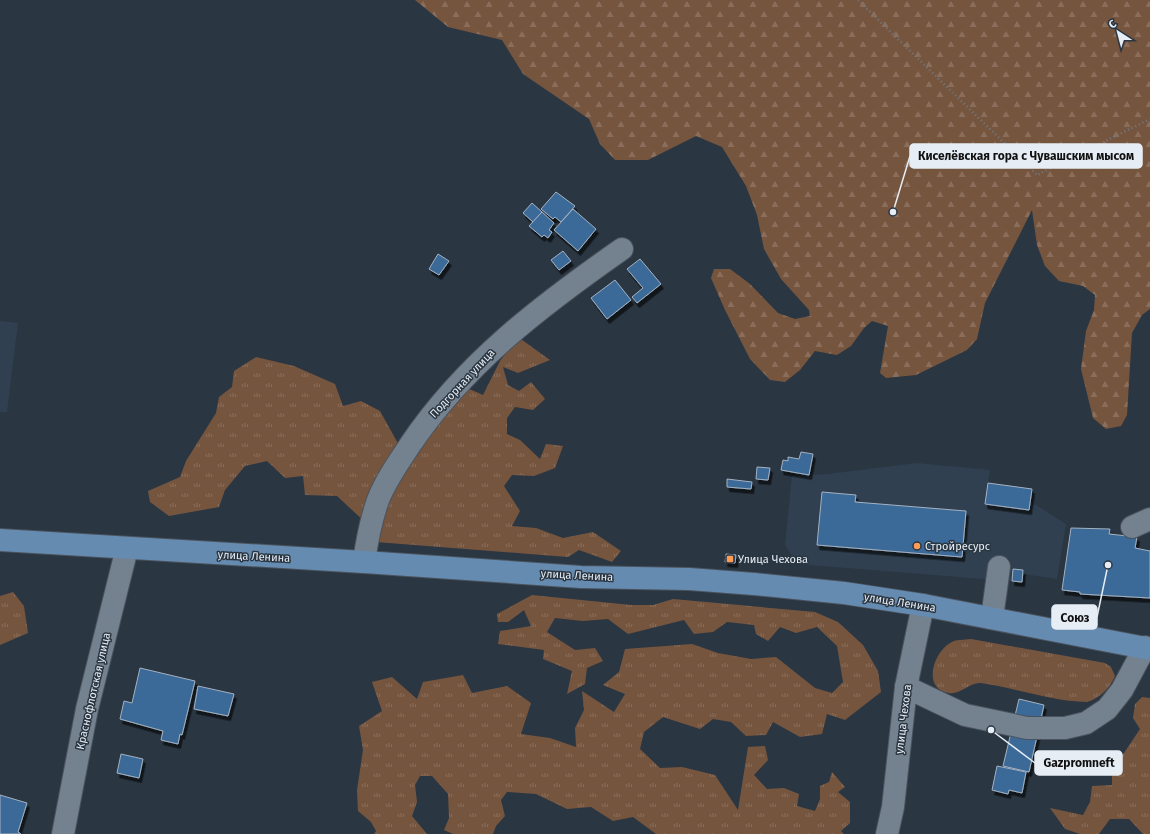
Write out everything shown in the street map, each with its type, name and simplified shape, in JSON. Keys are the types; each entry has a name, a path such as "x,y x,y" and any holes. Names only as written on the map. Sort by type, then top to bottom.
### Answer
{"main road":[{"name":"улица Ленина","path":"0,540 581,576 689,579 754,584 844,593 923,605 1148,648"}],"street":[{"name":"Подгорная улица","path":"364,562 369,527 379,499 394,469 442,401 515,328 541,307 622,250"},
{"name":"Краснофлотская улица","path":"64,834 87,709 127,548"},
{"path":"992,618 1000,567"},
{"name":"улица Чехова","path":"887,834 893,807 906,687 923,605"},
{"path":"906,687 972,716 1027,728 1065,728 1086,723 1107,709 1122,690 1148,648"}],"path":[{"path":"858,0 1037,175 1150,120"}],"shaded area":[{"path":"0,321 18,323 7,412 0,412"},
{"path":"917,463 990,470 988,483 1032,489 1030,504 1036,505 1066,524 1057,579 1023,574 1022,582 797,564 785,545 792,476 828,474"}],"green space":[{"path":"415,0 1150,0 1150,309 1142,315 1132,333 1127,415 1121,426 1106,429 1093,418 1081,369 1086,331 1094,310 1095,295 1083,286 1059,281 1045,266 1037,245 1032,210 985,303 977,339 967,350 916,375 886,378 880,373 888,326 872,321 864,328 851,346 837,355 815,351 800,370 785,382 770,380 750,359 725,310 711,278 714,269 730,269 750,284 778,313 795,319 810,316 809,310 781,279 764,249 757,215 746,186 722,147 696,136 648,160 615,160 600,144 589,119 523,74 502,40 448,27"},
{"path":"518,337 550,360 518,373 503,367 508,385 519,391 531,382 545,399 533,410 515,407 507,418 507,434 520,440 540,459 546,444 563,446 555,468 534,476 512,475 504,486 520,511 512,526 536,528 563,538 593,532 621,551 612,562 579,550 568,557 376,542 389,494 423,444 467,388 483,395 500,361"},
{"path":"256,357 294,366 335,384 343,406 361,401 380,411 400,447 366,523 337,496 305,495 303,476 285,478 267,461 245,466 225,490 219,507 169,516 150,502 148,491 180,477 186,461 216,413 219,397 232,387 234,371"},
{"path":"13,592 24,606 28,633 0,645 0,596"},
{"path":"532,595 631,605 653,605 673,599 815,612 838,622 863,645 878,671 881,692 845,720 827,714 822,734 800,737 773,722 766,735 746,736 731,722 713,719 700,729 663,717 644,732 640,749 660,768 682,767 715,775 738,810 748,747 765,746 768,760 754,775 767,789 784,788 799,794 797,806 815,811 820,799 820,786 829,782 832,772 845,787 838,792 850,802 850,823 841,831 844,834 656,834 633,817 613,821 591,807 567,809 536,794 507,792 501,800 505,816 496,826 493,834 453,834 444,830 449,818 448,794 432,776 420,776 415,785 417,802 412,816 427,834 374,834 376,831 371,822 358,811 357,790 363,750 359,726 382,711 372,682 392,677 417,699 423,682 463,675 472,693 507,686 531,703 521,734 550,738 576,747 575,728 584,710 582,691 614,712 625,694 603,685 619,672 625,649 692,644 718,653 751,659 776,657 815,688 832,693 843,682 837,646 817,627 796,633 780,627 768,641 756,634 754,625 727,622 713,632 694,634 684,620 628,634 608,619 583,621 555,618 547,632 575,650 595,648 603,661 587,668 585,684 567,694 572,671 543,659 544,650 498,644 500,631 531,626 524,610 508,622 498,622 497,614"},
{"path":"971,639 1105,663 1111,667 1115,676 1104,692 1087,702 1047,697 981,683 973,684 953,693 941,690 935,685 933,678 935,662 939,654 952,642"},
{"path":"1142,697 1150,698 1150,834 1143,834 1129,819 1110,819 1099,834 1080,834 1065,829 1050,808 1083,815 1090,802 1092,786 1112,785 1112,771 1140,729 1133,718 1135,704"}],"building":[{"path":"556,192 575,206 561,222 555,217 553,219 541,209"},
{"path":"532,203 542,212 533,222 523,213"},
{"path":"573,209 596,229 578,251 554,230"},
{"path":"542,212 554,223 549,230 552,232 548,238 544,235 542,237 529,226"},
{"path":"563,251 571,261 559,270 551,260"},
{"path":"438,254 449,261 439,275 429,269"},
{"path":"640,259 661,284 637,303 632,297 643,288 627,269"},
{"path":"615,280 631,300 607,319 591,298"},
{"path":"801,452 813,454 809,475 781,470 783,460 788,461 788,457 799,459"},
{"path":"757,467 770,468 768,480 756,479"},
{"path":"727,479 752,482 751,489 727,487"},
{"path":"988,483 1032,489 1029,510 985,504"},
{"path":"822,492 856,495 855,502 966,511 962,557 817,545"},
{"path":"1071,528 1110,529 1109,534 1137,537 1135,548 1150,551 1150,598 1080,594 1080,592 1062,590"},
{"path":"726,554 736,555 735,563 725,562"},
{"path":"1013,569 1023,570 1022,582 1012,581"},
{"path":"140,668 195,681 182,735 180,734 178,744 161,740 163,731 120,719 124,701 132,703"},
{"path":"198,686 234,694 228,716 194,709"},
{"path":"1019,699 1044,705 1029,772 1003,766"},
{"path":"121,754 143,759 139,778 117,773"},
{"path":"997,766 1026,772 1022,793 1009,790 1008,794 992,790"},
{"path":"0,795 27,803 18,832 21,834 0,834"}],"place":[{"name":"Киселёвская гора с Чувашским мысом","path":"893,212"},
{"name":"Стройресурс","path":"917,546"},
{"name":"Улица Чехова","path":"730,559"},
{"name":"Союз","path":"1108,565"},
{"name":"Gazpromneft","path":"991,730"}]}
